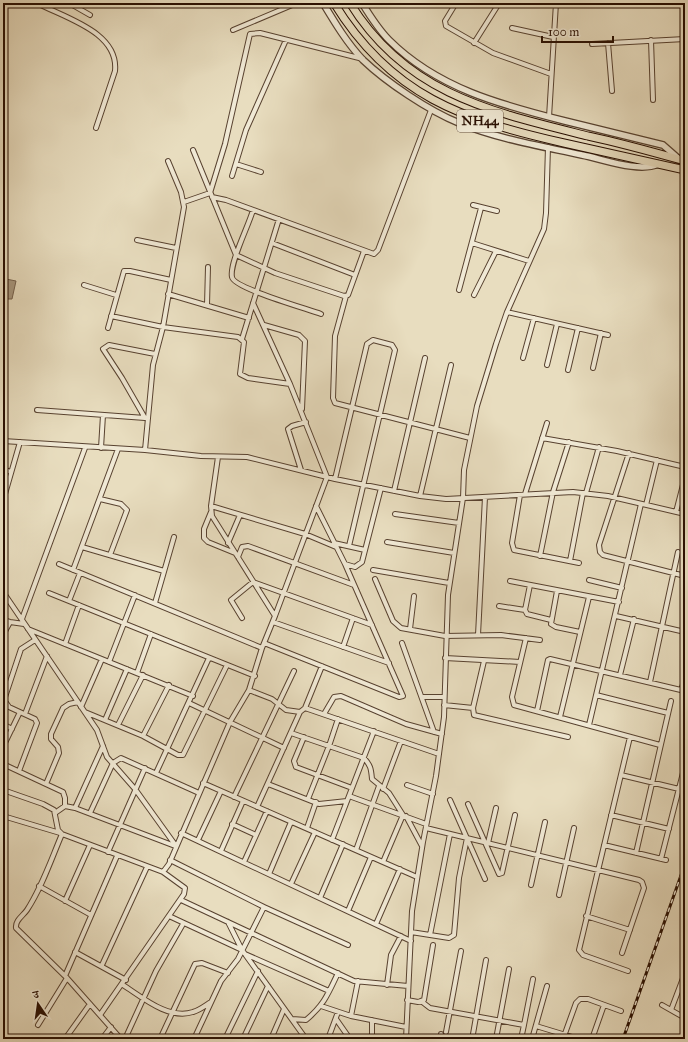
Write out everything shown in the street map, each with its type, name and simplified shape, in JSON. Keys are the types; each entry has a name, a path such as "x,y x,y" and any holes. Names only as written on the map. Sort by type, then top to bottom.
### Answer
{"highway":[{"name":"NH44","path":"334,3 350,28 375,57 407,84 430,99 476,120 499,127 685,170"},
{"name":"NH44","path":"350,3 371,32 404,64 423,79 467,102 547,126 682,160"}],"street":[{"path":"37,3 96,33 108,42 112,50 116,63 116,71 96,128"},
{"path":"69,3 90,15"},
{"path":"233,30 297,3"},
{"path":"323,3 339,30 363,60 431,110 482,131 548,147 631,166 648,168 658,164"},
{"path":"362,3 389,39 414,60 440,78 491,101 663,145 682,160"},
{"path":"456,3 445,25 493,53 551,74"},
{"path":"546,3 556,4 551,74 550,117"},
{"path":"474,43 498,5"},
{"path":"512,28 553,38"},
{"path":"211,195 229,128 250,34 254,33 286,40 363,60"},
{"path":"592,44 685,39"},
{"path":"232,176 250,120 286,40"},
{"path":"651,40 652,100"},
{"path":"608,43 612,91"},
{"path":"184,202 211,195 222,198 374,254 378,250 431,110"},
{"path":"406,1039 410,941 417,877 433,794 442,734 450,583 463,498 464,470 477,406 507,312 542,235 545,222 548,147"},
{"path":"193,150 236,255 287,278 346,296"},
{"path":"145,450 146,419 152,373 163,327 184,202 168,161"},
{"path":"236,164 261,172"},
{"path":"473,206 497,212"},
{"path":"459,290 481,208"},
{"path":"253,210 236,255 231,273 232,281 256,292 321,314"},
{"path":"279,219 242,339 244,346 240,374 248,378 290,384"},
{"path":"137,240 176,248"},
{"path":"472,242 529,261"},
{"path":"272,244 355,275"},
{"path":"364,251 346,296 336,336 334,398 337,405 470,438"},
{"path":"474,295 496,251"},
{"path":"207,305 208,267"},
{"path":"108,328 122,273 125,271 171,280"},
{"path":"84,285 116,296"},
{"path":"168,294 248,318"},
{"path":"163,872 170,860 230,722 249,690 263,646 327,477 302,412 253,303"},
{"path":"507,312 608,335"},
{"path":"111,316 163,327 242,339"},
{"path":"523,358 534,318"},
{"path":"547,365 557,324"},
{"path":"264,325 299,335 305,341 302,412"},
{"path":"568,370 578,328"},
{"path":"593,368 601,333"},
{"path":"334,479 367,344 373,340 392,345 395,350 349,546"},
{"path":"146,419 103,349 109,345 156,354"},
{"path":"394,491 425,358"},
{"path":"420,496 451,365"},
{"path":"37,410 146,419"},
{"path":"101,448 103,415"},
{"path":"301,470 288,429 292,426 306,422"},
{"path":"525,494 547,423"},
{"path":"542,438 599,447 685,466"},
{"path":"3,441 85,448 145,450 218,457 247,457 334,479 446,500 553,492 584,493 644,504 685,514"},
{"path":"3,501 5,488 20,442"},
{"path":"540,556 553,492 569,442"},
{"path":"570,561 584,493 599,447"},
{"path":"23,621 85,448"},
{"path":"73,570 118,449"},
{"path":"629,453 599,549 603,554 685,576"},
{"path":"218,457 211,512 204,529 204,538 208,542 235,553"},
{"path":"589,725 628,561 657,460"},
{"path":"3,469 11,472"},
{"path":"676,512 685,477"},
{"path":"345,564 355,567 360,565 381,488"},
{"path":"520,495 512,547 518,552 579,563"},
{"path":"478,635 485,497"},
{"path":"100,498 121,504 127,510 110,555"},
{"path":"211,506 305,534 336,547"},
{"path":"59,564 263,646 322,666 401,696 402,692 372,624 345,564 316,506"},
{"path":"211,512 228,543 275,616"},
{"path":"395,514 459,523"},
{"path":"228,543 240,515"},
{"path":"155,603 174,537"},
{"path":"334,542 365,550"},
{"path":"387,542 454,553"},
{"path":"238,557 242,547 248,546 354,585"},
{"path":"82,547 164,571"},
{"path":"650,682 678,552"},
{"path":"373,570 450,583"},
{"path":"69,601 80,573"},
{"path":"375,579 395,624 401,628 446,636 501,635 540,640"},
{"path":"589,580 622,588"},
{"path":"253,582 372,624"},
{"path":"242,618 231,600 253,582"},
{"path":"510,582 619,602"},
{"path":"525,610 530,585"},
{"path":"557,590 551,620 553,626 580,632"},
{"path":"3,592 97,730 107,757 135,789 176,846"},
{"path":"49,593 254,676"},
{"path":"109,662 135,595"},
{"path":"410,629 414,596"},
{"path":"560,717 589,597"},
{"path":"65,644 79,605"},
{"path":"499,606 525,610 527,614 551,620"},
{"path":"616,616 685,632"},
{"path":"343,647 353,618"},
{"path":"620,675 634,619"},
{"path":"3,620 10,622 23,621"},
{"path":"3,635 10,622"},
{"path":"273,622 389,663"},
{"path":"28,629 193,696"},
{"path":"137,673 151,634"},
{"path":"526,638 512,697 512,703 514,705 627,734 630,737 660,745"},
{"path":"19,772 37,725 36,720 6,705 4,702 4,695 21,648 35,640"},
{"path":"402,643 434,732"},
{"path":"25,714 47,656"},
{"path":"156,773 193,696 209,658"},
{"path":"445,658 520,662"},
{"path":"537,712 548,660 554,658 683,691 685,679"},
{"path":"81,707 102,659"},
{"path":"484,660 473,708 476,716 568,737"},
{"path":"84,712 143,736 178,755 185,754 227,665"},
{"path":"257,807 300,712 305,708 322,666"},
{"path":"105,720 127,669"},
{"path":"234,797 277,703 294,671"},
{"path":"118,725 143,675"},
{"path":"143,736 169,685"},
{"path":"249,690 266,696 293,712 300,712"},
{"path":"596,695 668,713"},
{"path":"324,714 334,697 341,696 406,724 442,734"},
{"path":"422,697 444,697"},
{"path":"636,853 671,701"},
{"path":"46,784 59,753 58,747 51,738 51,734 63,708 69,704 78,702"},
{"path":"189,703 284,748"},
{"path":"444,705 473,708"},
{"path":"305,708 439,754"},
{"path":"3,747 20,712"},
{"path":"308,799 318,776 338,719"},
{"path":"3,724 12,729"},
{"path":"332,840 374,731"},
{"path":"291,732 364,758 371,767 372,779 389,793 422,846"},
{"path":"304,737 294,764 298,769 352,788"},
{"path":"628,971 580,953 579,946 630,737"},
{"path":"383,789 401,741"},
{"path":"75,808 103,746"},
{"path":"90,814 113,763 124,758 199,793"},
{"path":"3,764 63,792 65,806"},
{"path":"604,845 663,860 685,765"},
{"path":"108,852 145,768"},
{"path":"621,775 679,789"},
{"path":"203,783 417,877"},
{"path":"268,784 323,804 347,801"},
{"path":"407,785 433,794"},
{"path":"356,850 379,786"},
{"path":"3,790 43,804 55,813 61,833 39,886 27,910 17,922 16,928 66,977 121,1039"},
{"path":"198,840 221,791"},
{"path":"349,796 450,834 538,854 639,880 644,885 622,953"},
{"path":"450,800 485,879"},
{"path":"220,851 243,801"},
{"path":"307,828 316,802"},
{"path":"468,804 499,874 502,873 515,815"},
{"path":"55,813 65,806 75,808 176,846"},
{"path":"486,842 496,808"},
{"path":"244,862 267,811"},
{"path":"611,815 669,829"},
{"path":"3,816 61,833 117,856 163,872 185,888 181,900 100,1015"},
{"path":"383,862 404,816"},
{"path":"269,874 291,822"},
{"path":"531,885 545,822"},
{"path":"232,824 256,835"},
{"path":"559,895 574,828"},
{"path":"291,884 315,832"},
{"path":"181,833 410,941"},
{"path":"430,935 450,834"},
{"path":"411,932 449,938 454,935 459,878 467,838"},
{"path":"320,898 343,844"},
{"path":"65,901 90,845"},
{"path":"38,1025 66,977 75,952 117,856"},
{"path":"348,911 371,856"},
{"path":"170,860 264,907 348,946"},
{"path":"102,966 146,867"},
{"path":"376,924 400,869"},
{"path":"39,886 91,915"},
{"path":"181,900 358,981 408,986"},
{"path":"194,1039 221,981 244,952 251,932 264,907"},
{"path":"169,916 183,924 329,991"},
{"path":"586,916 630,930"},
{"path":"228,922 244,952 306,1039"},
{"path":"125,1039 156,971 183,924"},
{"path":"387,985 391,954 401,936"},
{"path":"421,1001 425,998 433,945"},
{"path":"446,1032 461,951"},
{"path":"75,952 126,980"},
{"path":"473,1034 486,960"},
{"path":"160,1039 195,964 202,963 228,973"},
{"path":"496,1039 509,969"},
{"path":"225,1039 258,971"},
{"path":"291,1019 304,1021 321,1006 338,973"},
{"path":"671,1010 685,973"},
{"path":"521,1039 533,979"},
{"path":"351,1016 358,981"},
{"path":"123,984 159,1008 181,1014 193,1012 212,1001"},
{"path":"243,1039 268,986"},
{"path":"532,1039 547,986"},
{"path":"564,1037 577,1000 584,998 621,1011"},
{"path":"407,1000 421,1001 430,1008 524,1026"},
{"path":"65,1039 90,1004"},
{"path":"592,1039 604,1005"},
{"path":"662,1005 685,1018"},
{"path":"321,1006 351,1016 406,1027"},
{"path":"271,1039 284,1009"},
{"path":"328,1039 338,1012"},
{"path":"336,1019 350,1039"},
{"path":"372,1020 372,1039"},
{"path":"536,1026 564,1037 579,1039"},
{"path":"102,1039 111,1027"},
{"path":"440,1034 440,1039"}],"shaded area":[{"path":"3,272 7,272 6,279 16,281 12,299 3,299"}],"railway":[{"path":"623,1039 685,864"}]}
